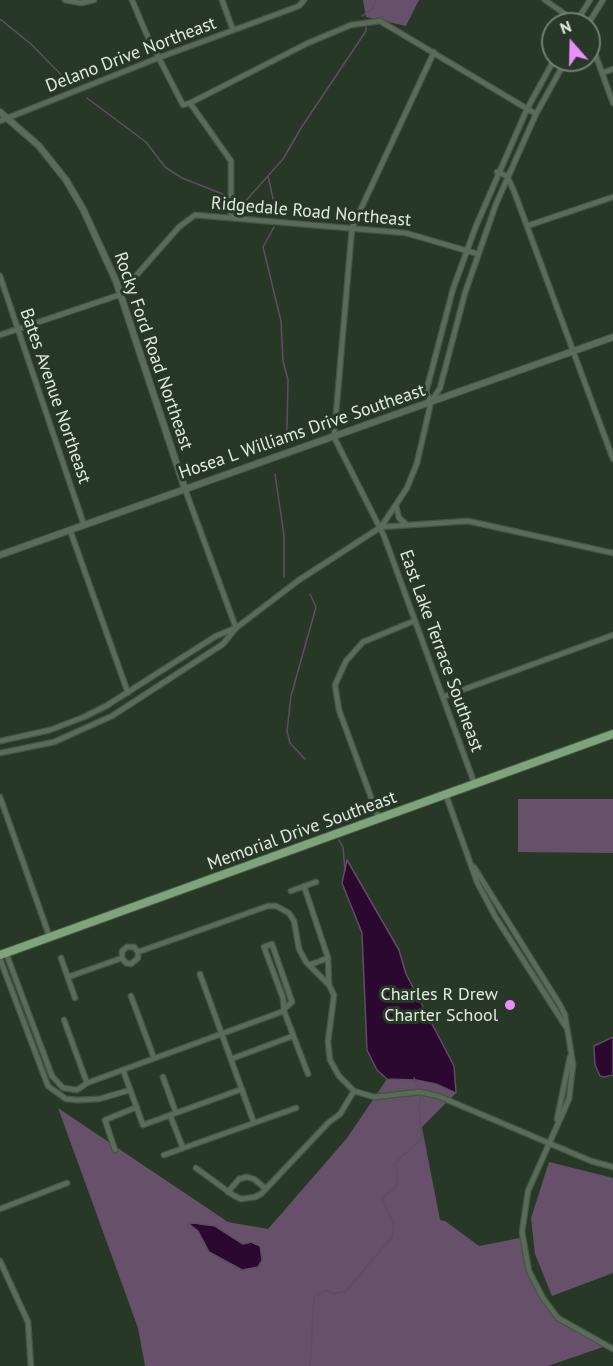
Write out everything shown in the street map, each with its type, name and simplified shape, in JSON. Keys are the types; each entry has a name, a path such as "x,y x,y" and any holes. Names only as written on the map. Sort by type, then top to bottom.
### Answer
{"main road":[{"name":"Memorial Drive Southeast","path":"2,956 613,734"}],"street":[{"path":"65,0 81,3 94,0"},
{"path":"132,0 158,58 183,105 308,43 351,25 370,21 388,23 536,114"},
{"path":"222,0 233,30"},
{"name":"Delano Drive Northeast","path":"0,121 158,58 299,6 304,0"},
{"path":"545,0 561,12"},
{"path":"334,436 352,228 434,51"},
{"path":"613,69 602,73 613,103"},
{"path":"431,402 426,393 453,289 497,172 547,72"},
{"path":"0,753 54,742 112,716 223,645 236,628 299,580 381,527 396,506 417,463 431,402 440,388 478,254 507,176 536,114 559,72"},
{"path":"190,103 231,161 231,216"},
{"name":"Rocky Ford Road Northeast","path":"0,112 39,146 66,180 111,268 185,489"},
{"path":"497,172 507,176 514,191 613,459"},
{"path":"527,226 613,197"},
{"name":"Ridgedale Road Northeast","path":"0,335 119,295 188,218 195,215 231,216 406,233 478,254"},
{"name":"Bates Avenue Northeast","path":"0,276 84,525"},
{"name":"Hosea L Williams Drive Southeast","path":"0,555 613,337"},
{"name":"East Lake Terrace Southeast","path":"334,436 381,527 475,785"},
{"path":"185,489 236,628"},
{"path":"396,506 399,518 406,524"},
{"path":"381,527 468,521 613,553"},
{"path":"70,530 128,693"},
{"path":"380,819 339,710 335,685 346,661 363,642 414,621"},
{"path":"0,741 50,730 84,717 128,693 216,636 236,628"},
{"path":"443,697 613,635"},
{"path":"446,795 474,867 477,882 495,916 566,1027 571,1054 554,1130 528,1191 523,1216 524,1252 529,1270 540,1293 558,1318 613,1349"},
{"path":"0,797 50,938"},
{"path":"291,891 316,882"},
{"path":"304,886 328,958 329,985"},
{"path":"138,952 276,906 289,913 294,921 298,949 309,965 329,985 334,995 328,1042 330,1060 339,1076 354,1091 374,1097 420,1092 438,1095 591,1161 613,1167"},
{"path":"272,944 264,947 308,1074"},
{"path":"127,947 134,947 138,952 138,958 132,964 126,963 122,958 122,951 127,947"},
{"path":"2,956 52,1076 63,1088 77,1090 87,1083 284,1010"},
{"path":"2,956 48,1086 66,1100 99,1099 130,1090"},
{"path":"61,958 75,998"},
{"path":"68,977 122,958"},
{"path":"309,965 328,958"},
{"path":"200,974 255,1123"},
{"path":"131,996 154,1059"},
{"path":"64,1020 87,1083"},
{"path":"231,1059 293,1036"},
{"path":"123,1070 143,1125 242,1089"},
{"path":"163,1077 183,1148"},
{"path":"77,1090 78,1100"},
{"path":"196,1168 228,1192 241,1199 248,1199 266,1189 328,1123 340,1114 354,1091"},
{"path":"115,1150 105,1120 137,1107"},
{"path":"164,1155 296,1108"},
{"path":"228,1192 239,1179 247,1177 254,1179 266,1189"},
{"path":"0,1209 66,1183"},
{"path":"0,1261 28,1322 31,1366"}],"shaded area":[{"path":"363,0 419,0 406,26 366,17"},
{"path":"518,799 613,799 613,853 518,852"},
{"path":"347,860 399,950 406,974 454,1066 456,1093 436,1084 416,1080 387,1079 377,1070 367,1050 362,933 342,883"},
{"path":"613,1037 613,1075 600,1076 595,1065 594,1046"},
{"path":"387,1079 416,1080 436,1084 456,1093 422,1127 440,1220 445,1221 479,1246 525,1237 531,1270 555,1317 603,1347 548,1366 145,1366 138,1328 58,1108 228,1222 268,1229 347,1138"},
{"path":"549,1162 613,1178 613,1273 552,1296 535,1254 531,1218"},
{"path":"189,1224 215,1226 243,1244 251,1242 260,1246 262,1260 258,1267 242,1270 209,1252 198,1231"}],"waterway":[{"path":"362,16 372,9 376,0"},
{"path":"0,19 31,44 71,85"},
{"path":"243,204 283,159 366,31 366,27"},
{"path":"87,98 146,142 165,167 182,178 225,195"},
{"path":"268,176 276,212"},
{"path":"274,227 263,247 281,321 283,361 288,380 287,429 283,442"},
{"path":"275,474 284,536 284,577"},
{"path":"305,759 290,743 287,731 291,696 316,607 310,594"},
{"path":"339,840 343,847 345,871"},
{"path":"414,1078 419,1090"},
{"path":"310,1366 314,1297 326,1290 333,1294 346,1291 392,1237 394,1225 382,1198 396,1187 398,1182 395,1163 422,1138 419,1110 421,1095"}],"place":[{"name":"Charles R Drew Charter School","path":"510,1005"}]}
